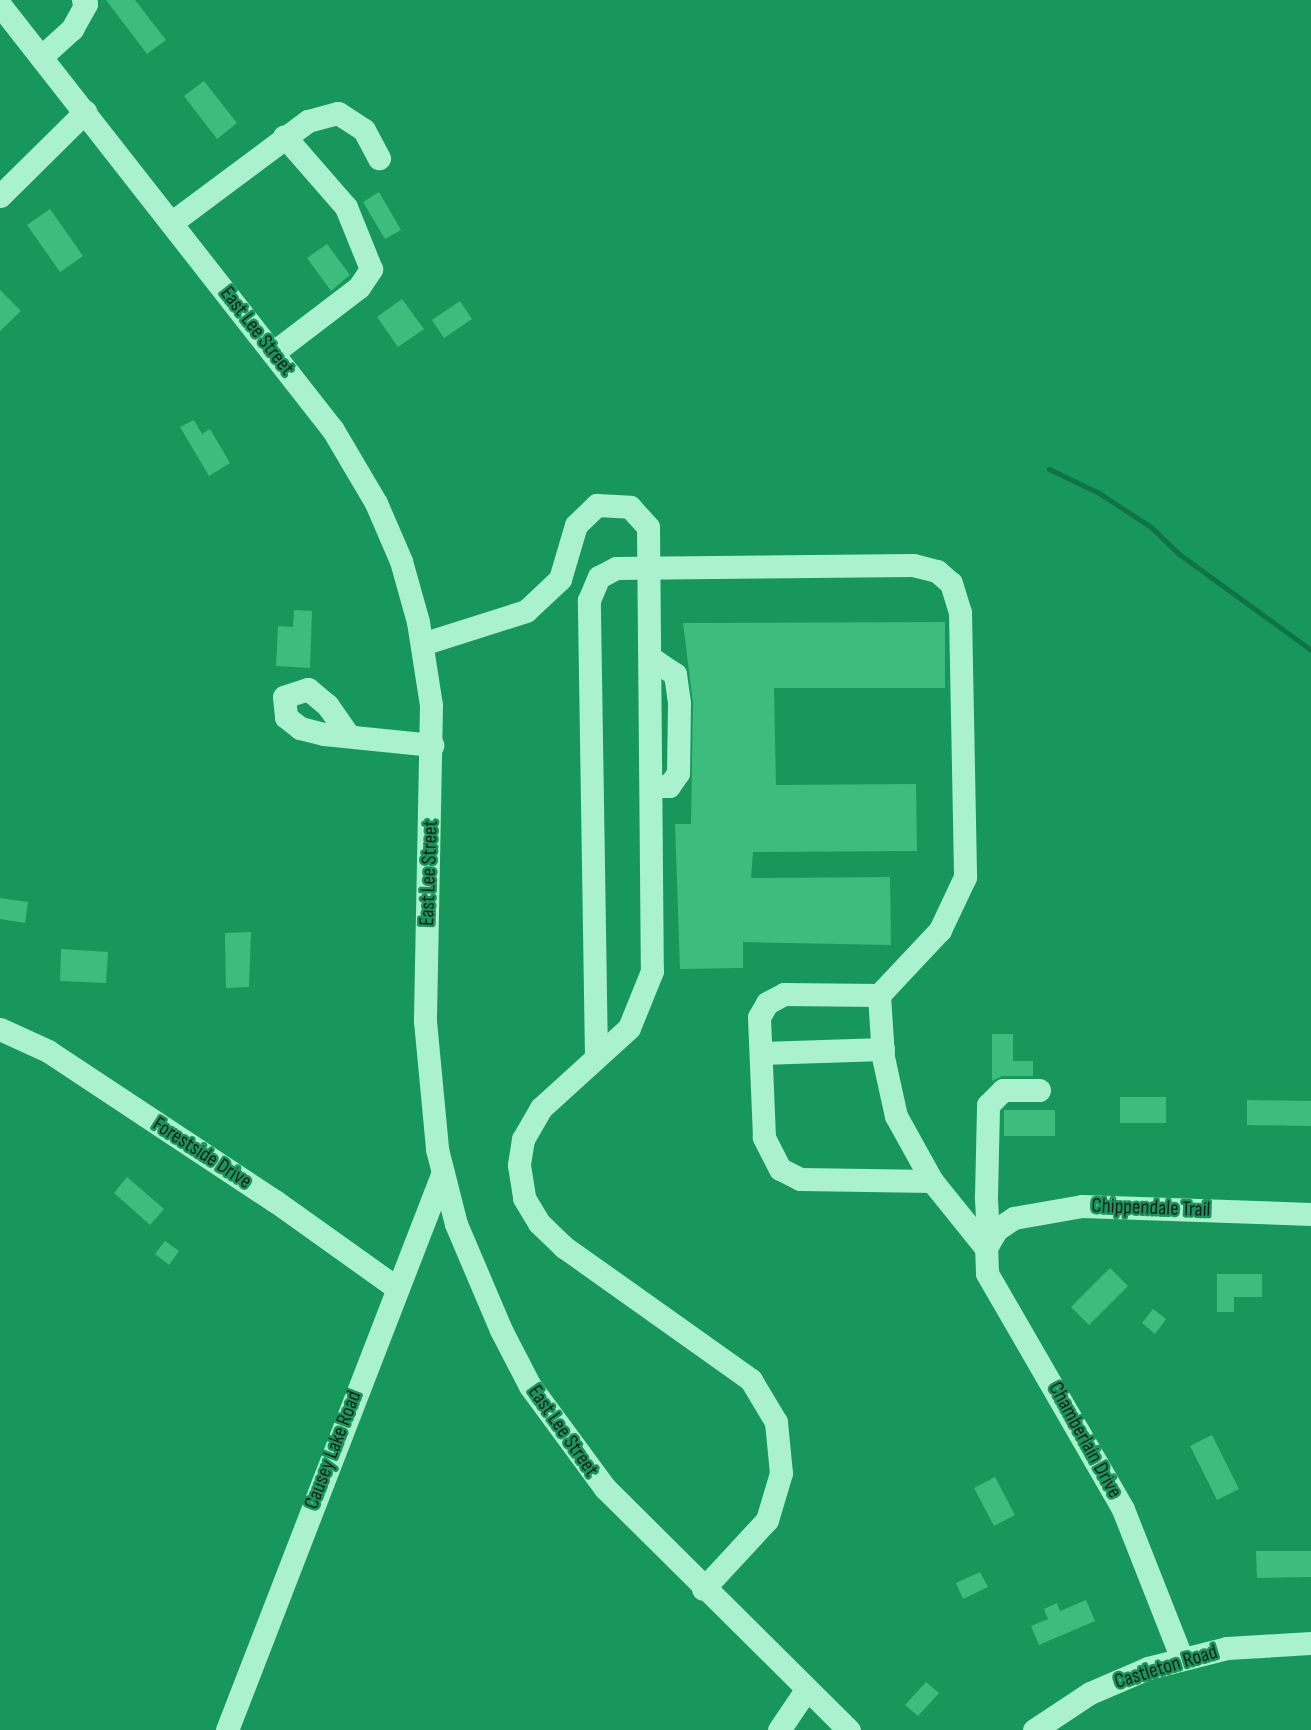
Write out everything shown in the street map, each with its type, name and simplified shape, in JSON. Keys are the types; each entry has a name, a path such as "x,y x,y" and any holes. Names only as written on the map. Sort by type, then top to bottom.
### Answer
{"street":[{"path":"0,6 10,0"},
{"path":"41,57 72,29 86,4 83,0"},
{"name":"East Lee Street","path":"0,6 334,430 376,503 401,561 422,644 432,745 425,1021 443,1171 456,1224 500,1330 530,1386 604,1488 703,1589 849,1730"},
{"path":"0,196 85,112"},
{"path":"172,223 284,136 308,121 338,113 364,130 379,158"},
{"path":"274,352 359,287 371,269 346,207 284,136"},
{"path":"422,644 502,622 526,611 560,579 576,524 597,505 622,506 638,514 648,527 652,971 629,1028 541,1108 523,1139 519,1165 524,1198 539,1223 564,1247 751,1380 776,1422 781,1473 767,1520 703,1589"},
{"path":"596,1057 589,600 599,577 616,568 650,567 912,565 937,571 951,583 960,612 965,877 940,930 879,995 883,1049 896,1116 932,1181 992,1237"},
{"path":"349,736 432,745"},
{"path":"879,995 784,994 767,1003 759,1017 764,1137 780,1169 800,1179 932,1181"},
{"name":"Forestside Drive","path":"0,1029 48,1051 275,1201 397,1288"},
{"path":"761,1053 883,1049"},
{"name":"Chamberlain Drive","path":"1039,1090 1003,1090 988,1105 986,1196 987,1218 992,1237 987,1273 1123,1509 1182,1659"},
{"name":"Causey Lake Road","path":"227,1730 443,1171"},
{"name":"Chippendale Trail","path":"992,1237 1036,1211 1082,1206 1311,1214"},
{"name":"Castleton Road","path":"1034,1730 1090,1693 1149,1668 1227,1648 1311,1643"},
{"path":"779,1730 806,1690"}],"building":[{"path":"106,0 135,0 166,40 147,54"},
{"path":"204,81 237,123 217,139 184,96"},
{"path":"379,192 401,230 385,239 363,202"},
{"path":"50,209 83,256 60,272 27,225"},
{"path":"327,244 350,275 331,291 307,258"},
{"path":"0,290 21,311 0,331"},
{"path":"402,299 424,329 398,347 377,317"},
{"path":"460,301 472,319 444,338 432,320"},
{"path":"194,420 202,434 210,429 230,463 209,476 180,427"},
{"path":"294,610 312,611 310,668 276,666 278,626 293,627"},
{"path":"945,622 945,688 774,688 776,785 916,784 917,851 753,852 751,878 890,877 891,945 743,942 743,968 680,969 675,824 691,824 693,703 683,623"},
{"path":"0,898 28,902 25,923 0,919"},
{"path":"251,932 249,987 226,988 225,933"},
{"path":"61,949 108,952 106,983 60,981"},
{"path":"992,1034 1013,1034 1013,1061 1033,1061 1033,1076 1002,1076 992,1081"},
{"path":"1120,1097 1166,1097 1166,1123 1120,1123"},
{"path":"1247,1100 1311,1101 1311,1126 1247,1125"},
{"path":"1004,1110 1055,1110 1055,1136 1004,1136"},
{"path":"127,1177 164,1209 150,1225 114,1193"},
{"path":"165,1241 179,1251 169,1265 155,1254"},
{"path":"1110,1268 1128,1286 1089,1325 1071,1307"},
{"path":"1217,1274 1262,1274 1262,1297 1234,1297 1234,1312 1217,1312"},
{"path":"1153,1309 1166,1319 1155,1334 1142,1323"},
{"path":"1212,1435 1239,1489 1217,1500 1190,1446"},
{"path":"995,1477 1015,1515 994,1526 974,1488"},
{"path":"1256,1551 1311,1551 1311,1577 1257,1578"},
{"path":"980,1572 988,1587 963,1599 956,1583"},
{"path":"1086,1600 1095,1621 1039,1645 1031,1626 1048,1619 1044,1609 1057,1603 1060,1611"},
{"path":"926,1682 939,1693 918,1716 905,1705"}],"waterway":[{"path":"1049,469 1099,493 1151,527 1179,554 1311,650"}]}
